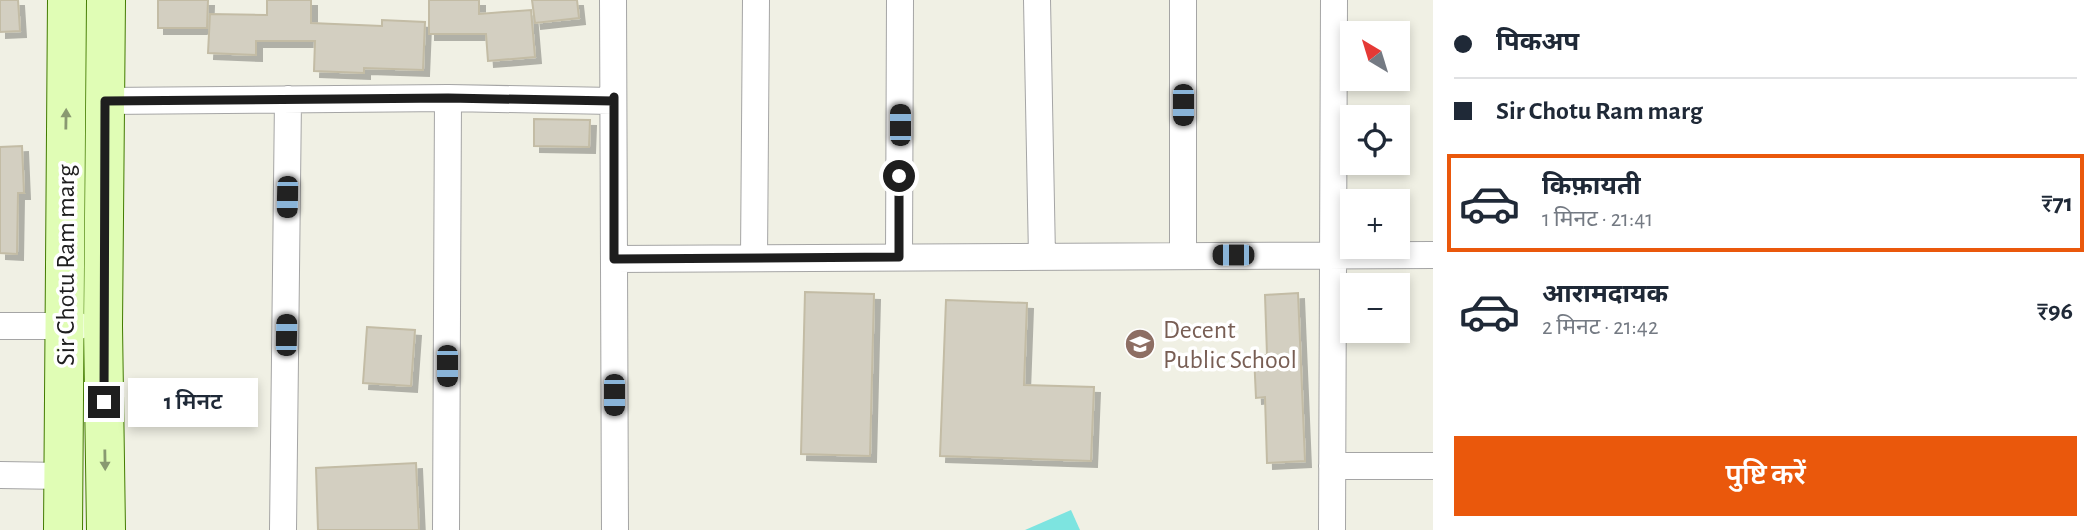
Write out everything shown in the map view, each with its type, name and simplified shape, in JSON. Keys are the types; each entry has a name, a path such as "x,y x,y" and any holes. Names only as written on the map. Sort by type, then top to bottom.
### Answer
{"street":[{"name":"Sir Chotu Ram marg","path":"63,530 67,0"},
{"name":"Sir Chotu Ram marg","path":"106,0 103,326 106,530"},
{"path":"613,0 615,530"},
{"path":"754,258 756,0"},
{"path":"899,257 900,0"},
{"path":"1037,0 1042,256"},
{"path":"1182,255 1184,0"},
{"path":"1332,530 1334,0"},
{"path":"105,101 448,98 613,101 614,97"},
{"path":"446,530 448,98"},
{"path":"283,530 288,99"},
{"path":"614,259 1433,255"},
{"path":"0,326 103,326"},
{"path":"1332,466 1433,466"},
{"path":"0,475 64,476"}],"shaded area":[{"path":"1071,510 1080,530 1025,530"}],"building":[{"path":"0,0 18,0 20,31 0,32"},
{"path":"158,0 208,0 207,28 158,28"},
{"path":"267,0 311,0 311,23 382,26 382,20 425,22 423,70 364,68 364,73 314,71 315,41 256,41 256,55 208,53 210,14 267,15"},
{"path":"429,0 479,0 479,14 531,10 535,57 488,61 486,34 429,34"},
{"path":"532,0 577,0 579,18 535,23"},
{"path":"534,119 590,120 589,147 534,146"},
{"path":"22,146 24,193 18,193 17,254 0,253 0,147"},
{"path":"805,292 874,294 870,456 801,454"},
{"path":"1298,293 1305,461 1267,463 1265,397 1256,398 1254,355 1267,355 1265,295"},
{"path":"946,300 1027,303 1024,385 1094,387 1091,461 940,456"},
{"path":"367,327 415,330 411,386 363,383"},
{"path":"416,463 419,530 318,530 316,468"}],"place":[{"name":"Decent Public School","path":"1140,344"}],"route":[{"path":"104,402 105,101 448,98 613,101 614,97 614,259 899,257 899,176"}]}
